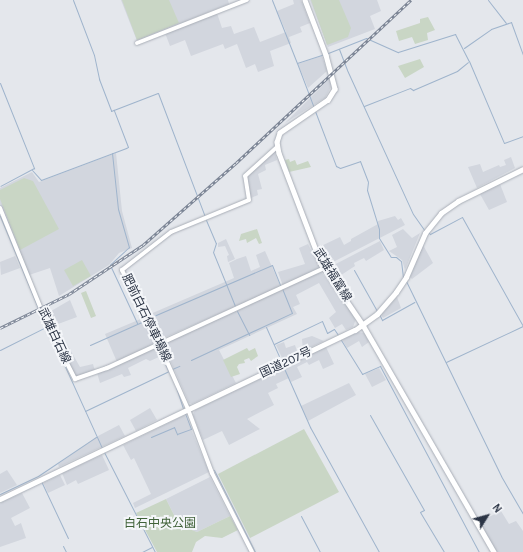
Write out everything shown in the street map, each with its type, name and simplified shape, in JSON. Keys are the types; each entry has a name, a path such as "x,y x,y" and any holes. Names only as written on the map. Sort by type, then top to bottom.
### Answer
{"highway":[{"name":"国道207号","path":"0,499 340,338 363,325 378,312 404,280 426,231 453,204 523,169"}],"main road":[{"path":"137,43 247,0"},
{"path":"277,147 278,137 283,130 328,100 335,89 325,54 305,0"},
{"name":"肥前白石停車場線","path":"252,552 248,541 212,473 186,411 171,369 122,270 168,234 250,200 245,176 277,147"},
{"name":"武雄福富線","path":"277,147 312,244 324,268 363,325 494,552"},
{"name":"武雄白石線","path":"0,208 47,324 75,379 107,368 159,344"},
{"path":"159,344 324,268"}],"shaded area":[{"path":"121,0 228,0 229,4 137,41"},
{"path":"293,0 301,0 310,23 300,27 302,32 289,37 291,43 270,51 274,66 258,72 255,64 246,68 237,44 225,49 223,44 191,56 185,40 170,46 165,33 217,13 222,28 231,26 234,34 254,27 260,42 286,32 277,11 294,4"},
{"path":"310,0 377,0 381,11 370,16 375,29 328,47"},
{"path":"322,56 327,71 308,88 298,64"},
{"path":"330,78 331,87 325,98 285,123"},
{"path":"274,151 277,160 265,165 266,170 258,174 262,189 257,190 258,195 251,198 246,183 247,175"},
{"path":"116,153 122,211 132,248 119,253 109,265 59,296 50,268 29,275 0,203 0,188 32,172 39,182"},
{"path":"511,157 515,168 477,188 468,167 480,164 483,172 499,165 500,167 506,165 504,160"},
{"path":"500,184 507,202 489,210 480,194"},
{"path":"395,216 398,220 401,218 405,225 335,261 326,264 323,261 317,248 340,237 344,245 351,241 351,239 378,224 378,221"},
{"path":"403,229 412,238 420,233 405,270 402,260 389,251 397,247 392,235"},
{"path":"226,239 235,259 228,262 227,256 229,255 225,246 218,247 218,243"},
{"path":"380,241 384,250 366,261 364,258 354,263 355,266 335,279 330,267"},
{"path":"308,244 320,268 283,286 278,272 305,264 299,248"},
{"path":"423,245 433,263 412,279 410,277"},
{"path":"265,251 281,287 159,340 148,315 234,278 229,263 237,259 246,256 251,271 260,267 256,255"},
{"path":"15,256 20,268 1,275 0,262"},
{"path":"321,272 341,296 356,319 353,327 346,330 342,324 335,328 329,318 336,312 319,283 296,295 300,304 293,307 297,314 219,350 236,383 192,404 189,403 163,344"},
{"path":"397,297 401,308 383,318 381,315"},
{"path":"70,300 77,317 50,327 46,314"},
{"path":"143,318 155,344 117,362 105,334"},
{"path":"358,332 364,333 369,342 362,347 359,341 347,348 342,340"},
{"path":"312,336 324,341 303,351 302,339"},
{"path":"64,339 80,367 93,364 95,371 76,377 57,341"},
{"path":"284,342 286,348 295,345 298,354 283,360 276,345"},
{"path":"156,346 161,356 150,361 146,359 128,368 131,375 124,377 122,374 100,383 97,373"},
{"path":"326,347 334,364 323,369 319,360 309,365 307,362 297,367 302,377 291,382 289,378 276,384 278,388 268,393 274,405 247,419 260,429 229,445 222,431 203,440 193,415 195,410"},
{"path":"379,368 386,380 372,387 365,374"},
{"path":"349,383 356,395 308,421 301,406"},
{"path":"150,408 157,420 136,431 130,420"},
{"path":"185,415 209,472 135,508 133,503 151,494 134,458 131,460 123,445"},
{"path":"119,425 125,436 59,467 58,464 98,436"},
{"path":"102,455 109,470 78,484 76,480 67,485 62,473"},
{"path":"7,470 17,485 0,493 0,474"},
{"path":"60,475 65,485 48,493 43,483"},
{"path":"210,477 230,516 197,532 179,525 166,499"},
{"path":"22,493 30,508 11,518 15,526 21,523 26,538 0,547 0,503"},
{"path":"501,511 509,524 516,521 523,531 523,552 496,552 479,522"}],"green space":[{"path":"122,0 169,0 179,23 137,40"},
{"path":"311,0 339,0 351,28 348,37 327,45"},
{"path":"428,17 435,30 427,33 428,40 415,44 412,37 399,41 396,31 420,23 420,19"},
{"path":"420,59 424,67 405,78 398,66"},
{"path":"289,159 290,162 295,160 297,165 308,161 311,167 289,172 285,160"},
{"path":"24,178 33,181 59,229 20,250 0,199 0,190"},
{"path":"257,229 262,243 259,244 256,238 247,243 246,239 239,241 241,234"},
{"path":"82,260 91,276 73,286 64,270"},
{"path":"86,291 96,316 91,318 81,293"},
{"path":"247,348 249,351 255,348 258,356 251,361 249,358 244,360 245,363 239,364 237,367 240,374 231,377 223,360"},
{"path":"304,429 339,492 250,538 218,474"},
{"name":"白石中央公園","path":"166,499 179,525 197,532 230,516 238,530 222,538 205,536 196,542 192,552 157,552 136,513"}],"waterway":[{"path":"73,0 94,55 99,79 111,111 158,93 205,217"},
{"path":"272,0 297,63 325,54"},
{"path":"488,0 506,23"},
{"path":"464,48 491,29 511,22 523,55"},
{"path":"328,53 366,38 398,52 455,34 469,61 504,143 523,136"},
{"path":"339,49 347,70 413,214 424,230"},
{"path":"364,106 410,88 413,90 457,71 468,62"},
{"path":"297,63 314,108"},
{"path":"0,83 34,168 0,186"},
{"path":"32,170 41,180 128,147 114,110"},
{"path":"315,111 336,166 340,168 360,161 368,182 367,190 379,229 379,238 391,257 396,257 401,261 403,277"},
{"path":"112,153 118,209 129,247 110,265 137,323"},
{"path":"0,216 41,315"},
{"path":"428,232 430,234 462,217 523,326"},
{"path":"206,220 216,243 213,252 235,306"},
{"path":"149,318 272,265 280,285"},
{"path":"354,270 377,311"},
{"path":"406,281 501,476 523,514"},
{"path":"191,360 292,313 282,288"},
{"path":"379,314 382,320 414,302"},
{"path":"237,311 249,335"},
{"path":"90,345 144,321"},
{"path":"274,344 322,321 327,333 334,329 338,335"},
{"path":"446,362 523,326"},
{"path":"0,350 46,327"},
{"path":"266,327 282,363"},
{"path":"149,331 155,343"},
{"path":"53,340 102,448"},
{"path":"341,340 362,374 380,366 479,552"},
{"path":"160,352 168,370"},
{"path":"172,369 179,366"},
{"path":"283,366 310,427 379,552"},
{"path":"85,411 169,371"},
{"path":"176,387 183,408"},
{"path":"151,437 174,427 177,434 191,429 185,413"},
{"path":"370,415 424,510 420,512 444,552"},
{"path":"0,494 38,476 96,437"},
{"path":"104,452 155,552"},
{"path":"214,470 255,552"},
{"path":"41,481 68,538"},
{"path":"301,516 320,552"},
{"path":"63,546 66,552"},
{"path":"142,552 152,547"}],"railway":[{"path":"0,328 69,294 143,245 236,163 411,0"}]}
